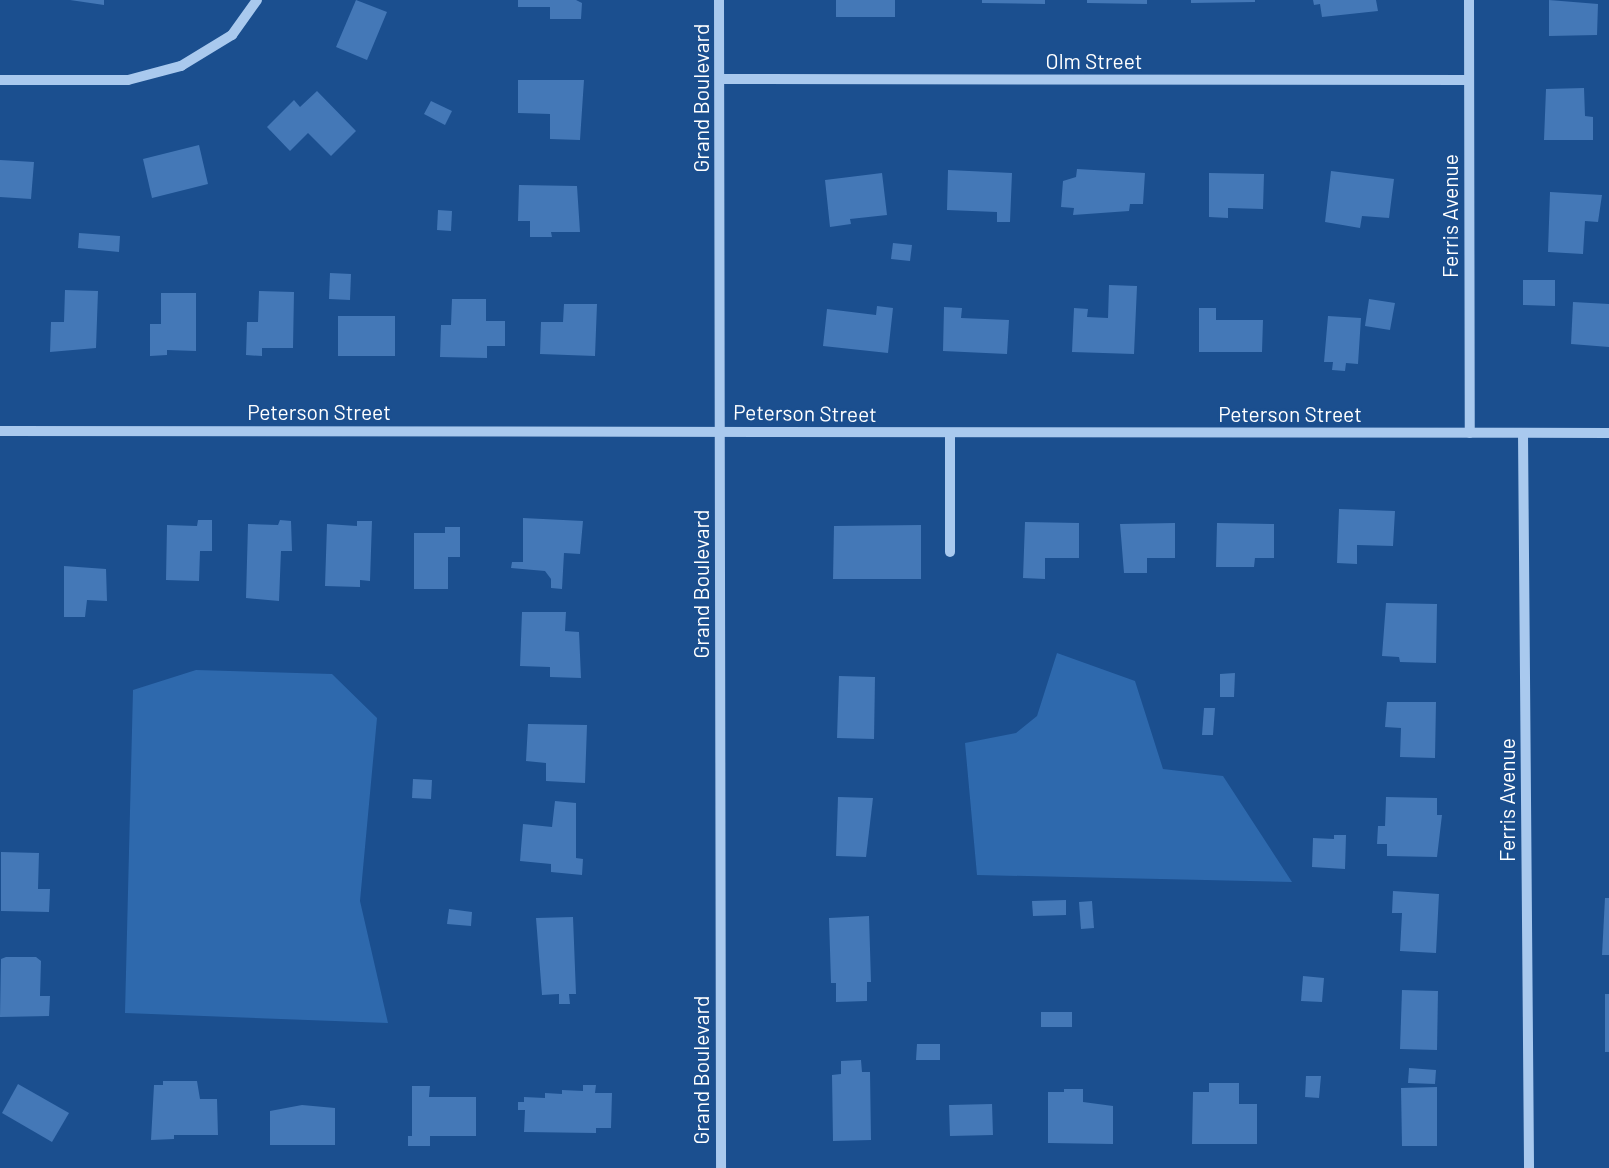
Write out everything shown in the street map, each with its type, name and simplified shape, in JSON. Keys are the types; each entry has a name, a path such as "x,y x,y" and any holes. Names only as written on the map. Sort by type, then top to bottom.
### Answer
{"street":[{"path":"0,80 128,80 181,66 232,34 257,0"},
{"name":"Grand Boulevard","path":"719,0 721,1168"},
{"name":"Ferris Avenue","path":"1469,0 1470,433"},
{"name":"Olm Street","path":"720,79 1469,81"},
{"name":"Peterson Street","path":"0,431 950,434 1609,433"},
{"name":"Ferris Avenue","path":"1523,433 1529,1168"},
{"path":"950,434 950,552"}],"shaded area":[{"path":"1057,653 1135,681 1163,769 1223,776 1292,882 977,875 965,743 1016,733 1037,716"},
{"path":"196,670 332,674 377,718 360,901 388,1023 125,1013 133,690"}],"building":[{"path":"70,0 104,0 104,5"},
{"path":"356,0 387,12 367,60 336,47"},
{"path":"518,0 576,0 582,3 581,19 550,19 550,7 518,7"},
{"path":"836,0 895,0 895,17 836,17"},
{"path":"982,0 1045,0 1045,4 982,3"},
{"path":"1087,0 1147,0 1147,4 1087,3"},
{"path":"1191,0 1255,0 1255,2 1191,3"},
{"path":"1313,0 1376,0 1378,11 1322,17 1320,4 1314,5"},
{"path":"1549,0 1598,4 1597,35 1549,36"},
{"path":"518,80 584,80 580,140 550,139 550,114 518,113"},
{"path":"1584,88 1585,116 1593,117 1593,140 1544,140 1546,89"},
{"path":"317,91 356,131 331,156 308,133 290,151 267,127 294,100 300,107"},
{"path":"431,101 452,111 445,125 424,114"},
{"path":"199,145 208,184 152,198 143,159"},
{"path":"0,160 34,162 31,199 0,197"},
{"path":"1077,169 1145,173 1143,204 1130,204 1129,211 1073,215 1074,208 1061,207 1063,181 1076,177"},
{"path":"948,170 1012,173 1010,222 997,222 997,212 947,210"},
{"path":"1331,171 1394,179 1389,218 1362,216 1360,228 1325,222"},
{"path":"882,173 887,215 850,219 851,224 830,227 825,180"},
{"path":"1209,173 1264,174 1263,209 1228,208 1228,218 1209,217"},
{"path":"519,185 577,186 580,232 551,232 552,237 530,237 530,221 518,221"},
{"path":"1550,192 1602,195 1598,222 1585,221 1583,254 1548,252"},
{"path":"438,210 452,211 451,231 437,230"},
{"path":"79,233 120,236 119,252 78,248"},
{"path":"893,243 912,245 910,261 891,259"},
{"path":"330,273 351,274 350,300 329,299"},
{"path":"1523,280 1555,280 1555,306 1523,305"},
{"path":"1109,285 1137,286 1134,354 1072,352 1074,308 1088,309 1087,317 1108,318"},
{"path":"65,290 98,291 96,348 50,352 51,322 64,322"},
{"path":"259,291 294,292 293,348 262,348 262,356 246,355 247,322 258,322"},
{"path":"161,293 196,293 196,351 167,350 167,355 150,356 150,324 161,324"},
{"path":"452,299 486,299 486,321 505,321 505,346 487,346 487,358 440,357 441,325 451,325"},
{"path":"1369,299 1395,303 1390,330 1365,326"},
{"path":"1573,302 1609,304 1609,347 1571,344"},
{"path":"564,304 597,304 595,356 540,354 541,322 563,322"},
{"path":"877,306 893,308 888,353 823,346 827,309 876,315"},
{"path":"944,307 962,308 961,318 1009,320 1007,354 943,351"},
{"path":"1199,308 1216,308 1216,320 1263,320 1262,352 1199,352"},
{"path":"338,316 395,316 395,356 338,356"},
{"path":"1328,316 1361,318 1358,364 1346,363 1345,371 1332,370 1333,362 1324,362"},
{"path":"1339,509 1395,511 1393,546 1357,545 1357,564 1337,563"},
{"path":"523,518 583,521 580,554 564,553 562,589 551,588 551,579 545,571 511,568 512,562 523,562"},
{"path":"198,520 212,520 212,551 200,551 199,581 166,580 167,525 197,526"},
{"path":"280,520 291,521 292,551 281,551 279,601 246,598 248,524 278,525"},
{"path":"357,521 372,521 370,581 360,580 360,587 325,586 327,524 357,526"},
{"path":"1025,522 1079,523 1079,558 1045,558 1045,579 1023,578"},
{"path":"1175,523 1175,558 1147,558 1147,573 1124,573 1120,524"},
{"path":"1217,523 1274,524 1274,558 1255,558 1254,567 1216,567"},
{"path":"921,525 921,579 833,579 834,526"},
{"path":"445,527 460,527 460,557 448,557 448,589 414,589 414,533 445,533"},
{"path":"64,566 106,569 107,601 87,600 85,617 64,617"},
{"path":"1386,603 1437,604 1436,663 1400,662 1399,657 1382,656"},
{"path":"522,612 566,612 565,631 579,632 581,678 550,677 550,667 520,666"},
{"path":"1235,673 1234,697 1220,697 1220,674"},
{"path":"839,676 875,677 874,739 837,738"},
{"path":"1387,702 1436,702 1435,758 1400,757 1401,728 1385,727"},
{"path":"1204,708 1215,708 1213,735 1202,735"},
{"path":"528,724 587,725 585,783 546,781 546,763 526,761"},
{"path":"413,779 432,780 431,799 412,798"},
{"path":"838,797 873,798 866,857 836,856"},
{"path":"1386,797 1437,798 1437,815 1442,815 1437,857 1387,856 1387,844 1377,844 1378,826 1385,826"},
{"path":"555,801 576,803 576,858 583,859 582,875 551,872 551,864 520,861 523,824 552,827"},
{"path":"1334,835 1346,835 1345,869 1312,867 1313,838 1334,839"},
{"path":"1,852 39,853 38,889 50,889 49,912 1,911"},
{"path":"1393,891 1439,894 1436,953 1400,951 1402,913 1392,913"},
{"path":"1605,898 1609,898 1609,955 1602,955"},
{"path":"1066,900 1066,915 1033,916 1032,901"},
{"path":"1092,901 1094,928 1081,929 1079,902"},
{"path":"449,909 472,912 471,926 447,924"},
{"path":"869,916 871,982 867,982 867,1001 836,1002 836,983 831,983 829,918"},
{"path":"573,917 576,994 569,994 570,1004 559,1004 559,994 542,995 536,918"},
{"path":"36,957 41,961 40,996 50,996 49,1016 0,1017 1,959"},
{"path":"1303,976 1324,978 1322,1002 1301,1001"},
{"path":"1402,990 1438,991 1437,1050 1400,1049"},
{"path":"1605,994 1609,994 1609,1052 1605,1052"},
{"path":"1041,1012 1072,1012 1072,1027 1041,1027"},
{"path":"917,1044 940,1044 940,1060 916,1060"},
{"path":"861,1060 862,1072 870,1072 871,1140 833,1141 832,1075 841,1074 841,1061"},
{"path":"1409,1068 1436,1070 1435,1084 1408,1083"},
{"path":"1306,1076 1321,1076 1319,1098 1305,1097"},
{"path":"163,1081 197,1081 200,1099 217,1099 218,1135 174,1135 174,1139 151,1140 154,1085 163,1085"},
{"path":"1209,1083 1239,1083 1239,1104 1257,1104 1257,1144 1192,1144 1193,1092 1209,1092"},
{"path":"18,1084 69,1113 52,1142 2,1113"},
{"path":"583,1085 596,1085 595,1093 612,1093 611,1128 596,1128 596,1133 524,1132 525,1110 518,1110 518,1102 524,1102 524,1097 545,1098 545,1093 562,1094 562,1090 583,1091"},
{"path":"412,1086 430,1086 429,1097 476,1097 476,1136 430,1136 430,1146 408,1146 408,1136 412,1136"},
{"path":"1437,1087 1437,1146 1402,1146 1401,1088"},
{"path":"1064,1089 1083,1089 1083,1102 1113,1106 1113,1144 1048,1143 1048,1092 1064,1092"},
{"path":"992,1104 993,1135 950,1136 949,1105"},
{"path":"302,1105 335,1108 335,1145 270,1145 270,1111"}]}
